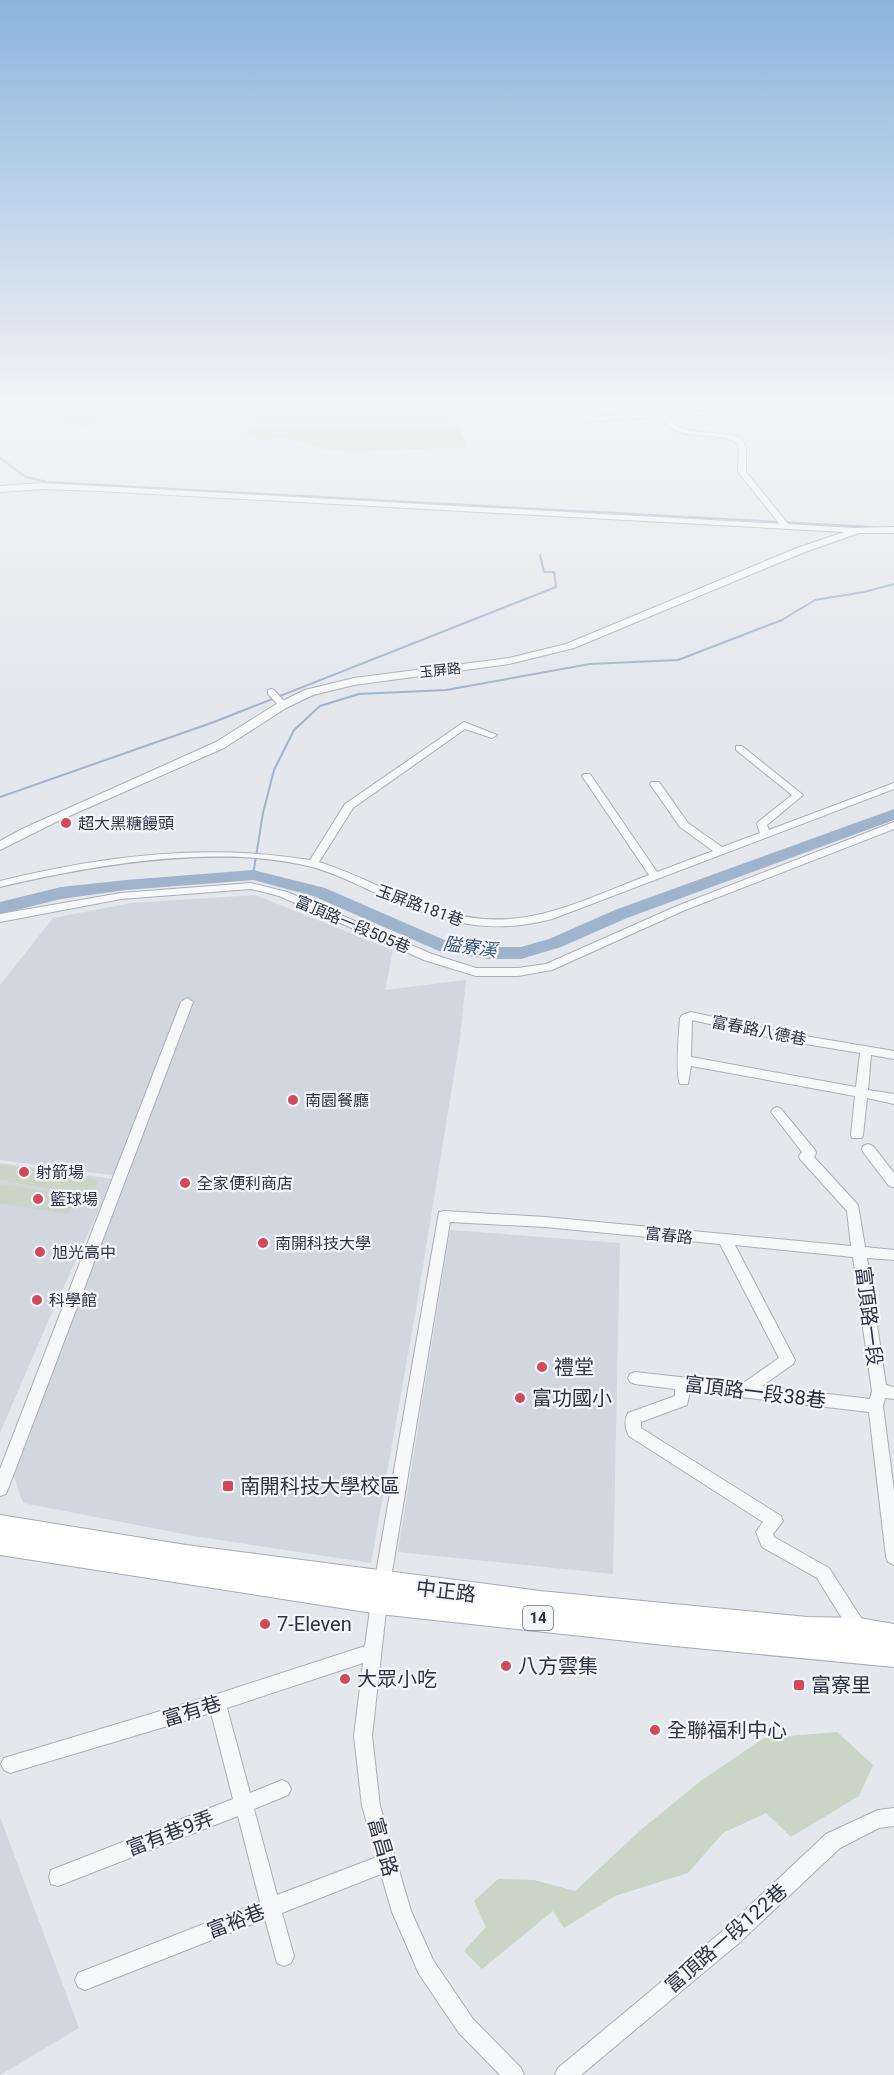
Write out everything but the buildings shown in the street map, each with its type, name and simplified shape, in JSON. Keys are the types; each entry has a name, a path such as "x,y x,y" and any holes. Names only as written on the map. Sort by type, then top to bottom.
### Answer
{"main road":[{"name":"中正路","path":"0,1526 186,1556 381,1593 540,1603 807,1629 859,1630 894,1636"},
{"name":"中正路","path":"0,1544 381,1593 541,1618 664,1634 894,1654"}],"street":[{"path":"392,504 858,530"},
{"path":"768,504 785,525"},
{"name":"玉屏路","path":"0,846 50,820 221,745 276,697 350,682 506,663 541,656 801,550 858,530 894,530"},
{"path":"314,863 350,806 399,770 464,725 492,735"},
{"path":"739,748 798,795 762,824 765,834"},
{"path":"587,776 654,876"},
{"path":"655,784 684,825 720,851"},
{"name":"玉屏路181巷","path":"0,884 124,861 182,855 267,855 314,863 462,922 488,925 532,921 894,786"},
{"name":"富頂路一段505巷","path":"0,918 121,896 251,886 283,894 428,957 476,972 518,972 548,967 681,908 894,825"},
{"path":"0,1489 187,1002"},
{"name":"富春路八德巷","path":"684,1081 686,1018 691,1016 781,1036 894,1055"},
{"path":"857,1135 866,1050"},
{"path":"684,1060 894,1099"},
{"name":"富頂路一段","path":"777,1112 810,1153 805,1155 853,1209 883,1397 894,1557"},
{"path":"868,1149 894,1182"},
{"name":"富春路","path":"444,1216 545,1222 894,1256"},
{"name":"富昌路","path":"444,1216 381,1593 363,1736 372,1806 387,1862 402,1912 426,1967 466,2026 513,2075"},
{"path":"726,1240 788,1360 744,1391"},
{"name":"富頂路一段38巷","path":"635,1378 744,1391 883,1397"},
{"path":"683,1384 682,1400 633,1418 634,1431 775,1521 764,1532 768,1542 823,1573 859,1630"},
{"name":"富有巷","path":"10,1764 217,1704 372,1652"},
{"path":"217,1704 284,1956"},
{"name":"富有巷9弄","path":"58,1876 282,1789"},
{"name":"富頂路一段122巷","path":"565,2075 732,1936 833,1841 878,1819 894,1817"},
{"name":"富裕巷","path":"85,1980 387,1862"}],"shaded area":[{"name":"南開科技大學","path":"255,895 393,950 385,990 466,980 460,1038 416,1309 371,1563 194,1536 23,1503 14,1477 26,1417 126,1177 0,1160 0,985 53,918 131,903"},
{"name":"旭光高中","path":"0,1163 113,1179 0,1433"},
{"name":"富功國小","path":"450,1230 620,1243 613,1574 398,1552"},
{"path":"0,1817 79,2028 0,2075"}],"green space":[{"name":"射箭場","path":"0,1164 99,1181 92,1196 0,1180"},
{"name":"籃球場","path":"0,1184 77,1196 68,1214 0,1203"},
{"path":"837,1732 873,1765 859,1796 791,1837 766,1813 723,1833 688,1873 615,1896 564,1928 553,1911 482,1969 464,1951 486,1927 474,1901 498,1879 534,1880 575,1891 643,1828 702,1780 764,1738"}],"waterway":[{"path":"447,504 872,527"},
{"path":"0,797 214,722 556,587 554,572 544,572 540,555"},
{"path":"253,875 263,813 274,770 294,730 320,706 359,694 446,690 590,664 678,660 782,620 815,600 864,592 894,584"},
{"name":"隘寮溪","path":"0,908 61,893 126,885 253,875 319,892 445,947 486,953 521,953 555,943 621,914 894,814"}],"place":[{"name":"超大黑糖饅頭","path":"66,823"},
{"name":"南園餐廳","path":"293,1100"},
{"name":"射箭場","path":"24,1172"},
{"name":"全家便利商店","path":"185,1183"},
{"name":"籃球場","path":"38,1199"},
{"name":"南開科技大學","path":"263,1243"},
{"name":"旭光高中","path":"40,1252"},
{"name":"科學館","path":"37,1300"},
{"name":"禮堂","path":"542,1367"},
{"name":"富功國小","path":"520,1398"},
{"name":"南開科技大學校區","path":"228,1486"},
{"name":"7-Eleven","path":"265,1624"},
{"name":"八方雲集","path":"506,1666"},
{"name":"大眾小吃","path":"345,1679"},
{"name":"富寮里","path":"799,1685"},
{"name":"全聯福利中心","path":"655,1730"}]}
